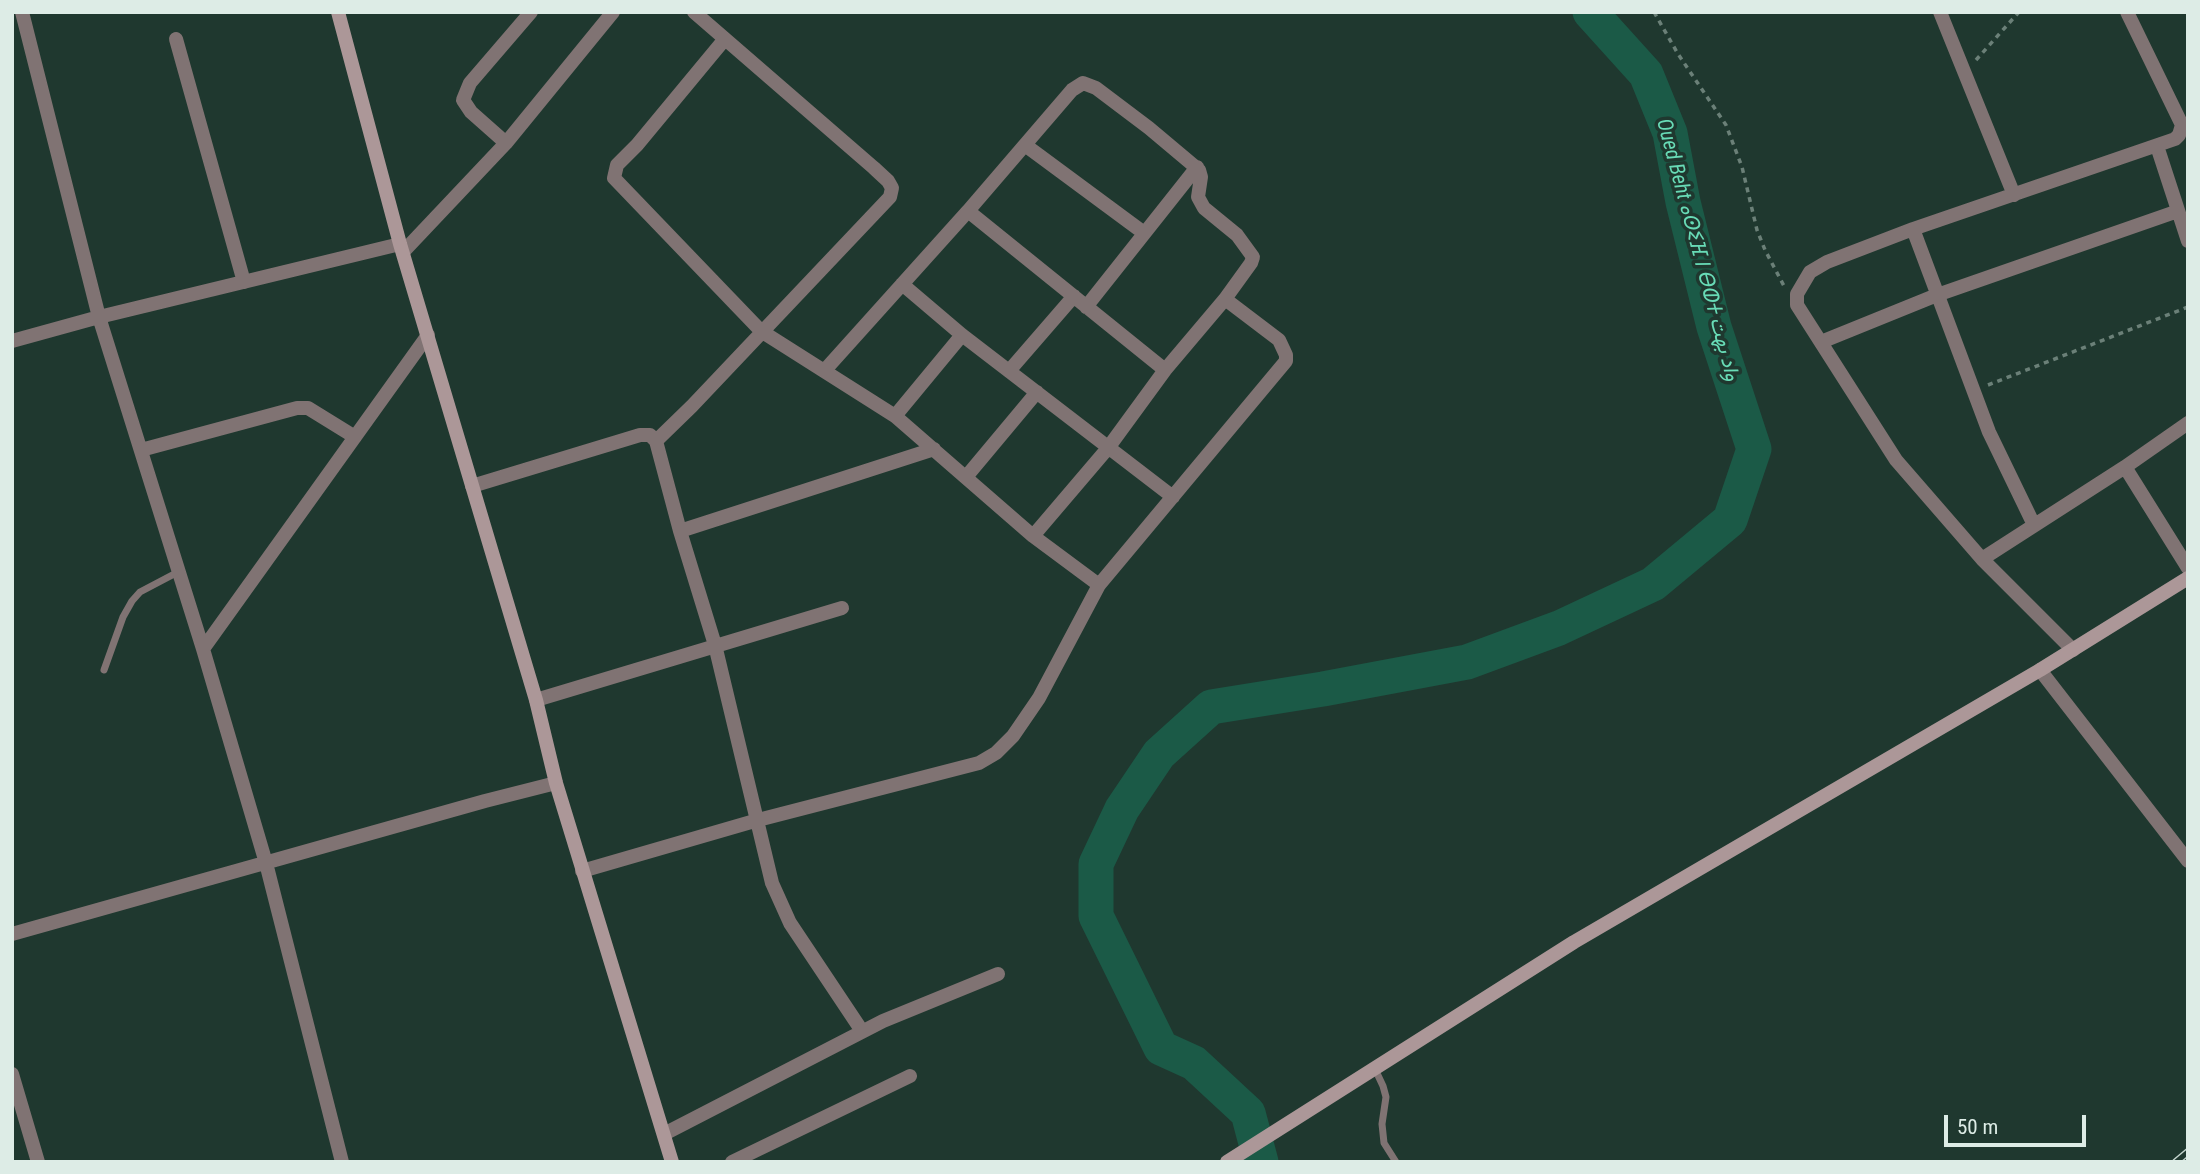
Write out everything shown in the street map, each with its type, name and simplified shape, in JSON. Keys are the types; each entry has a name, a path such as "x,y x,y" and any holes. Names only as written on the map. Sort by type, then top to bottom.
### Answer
{"main road":[{"path":"338,12 402,248 536,700 556,783 672,1162"},
{"path":"1227,1162 1574,942 2040,670 2188,578"}],"street":[{"path":"22,12 99,317 203,649 266,863 342,1162"},
{"path":"506,143 471,112 463,100 470,83 531,12"},
{"path":"12,341 244,282 402,248 506,143 613,12"},
{"path":"656,440 890,198 892,188 874,168 694,12"},
{"path":"1940,12 2014,195"},
{"path":"2073,650 1982,559 1896,460 1797,305 1797,294 1810,272 1819,265 1913,229 2175,139 2182,125 2127,12"},
{"path":"176,39 244,282"},
{"path":"724,40 637,145 617,165 614,178 761,331 895,416 1033,536 1099,585"},
{"path":"825,370 1072,90 1083,83 1108,96 1197,167 1201,177 1198,197 1204,208 1237,236 1253,257 1251,263 1225,299 1165,370 1108,448 1033,536"},
{"path":"1025,145 1144,233"},
{"path":"2157,146 2188,241"},
{"path":"1086,307 1197,167"},
{"path":"968,211 1165,370"},
{"path":"1821,342 1937,295 2178,211"},
{"path":"1913,229 1989,432 2034,525"},
{"path":"902,284 962,335 1173,497"},
{"path":"1009,370 1073,296"},
{"path":"582,872 758,821 979,763 996,753 1013,736 1040,698 1099,585 1286,361 1279,340 1225,299"},
{"path":"203,649 428,335"},
{"path":"895,416 962,335"},
{"path":"966,477 1037,392"},
{"path":"141,450 297,408 307,408 355,437"},
{"path":"1982,559 2188,423"},
{"path":"472,486 640,435 650,435 656,440 680,531 715,645 772,883 790,923 862,1031"},
{"path":"680,531 934,449"},
{"path":"2125,467 2188,568"},
{"path":"536,700 842,608"},
{"path":"2040,670 2188,861"},
{"path":"12,934 556,783"},
{"path":"664,1134 862,1031 998,974"},
{"path":"12,1074 37,1162"},
{"path":"732,1162 909,1076"}],"lane":[{"path":"104,670 122,617 132,601 140,592 179,572"},
{"path":"1375,1069 1385,1091 1382,1124 1384,1143 1396,1162"}],"path":[{"path":"1654,12 1678,54 1726,125 1742,167 1757,230 1765,250 1797,305"},
{"path":"1964,73 2019,12"},
{"path":"1973,391 2188,307"}],"waterway":[{"name":"Oued Beht ⴰⵙⵉⴼ ⵏ ⴱⵀⵜ واد بهت","path":"1261,1162 1248,1113 1194,1063 1161,1048 1096,916 1096,864 1122,809 1159,754 1211,707 1467,662 1559,628 1653,584 1730,520 1754,449 1714,327 1683,202 1670,133 1646,74 1590,12"}],"railway":[{"path":"2176,1162 2188,1152"}]}
